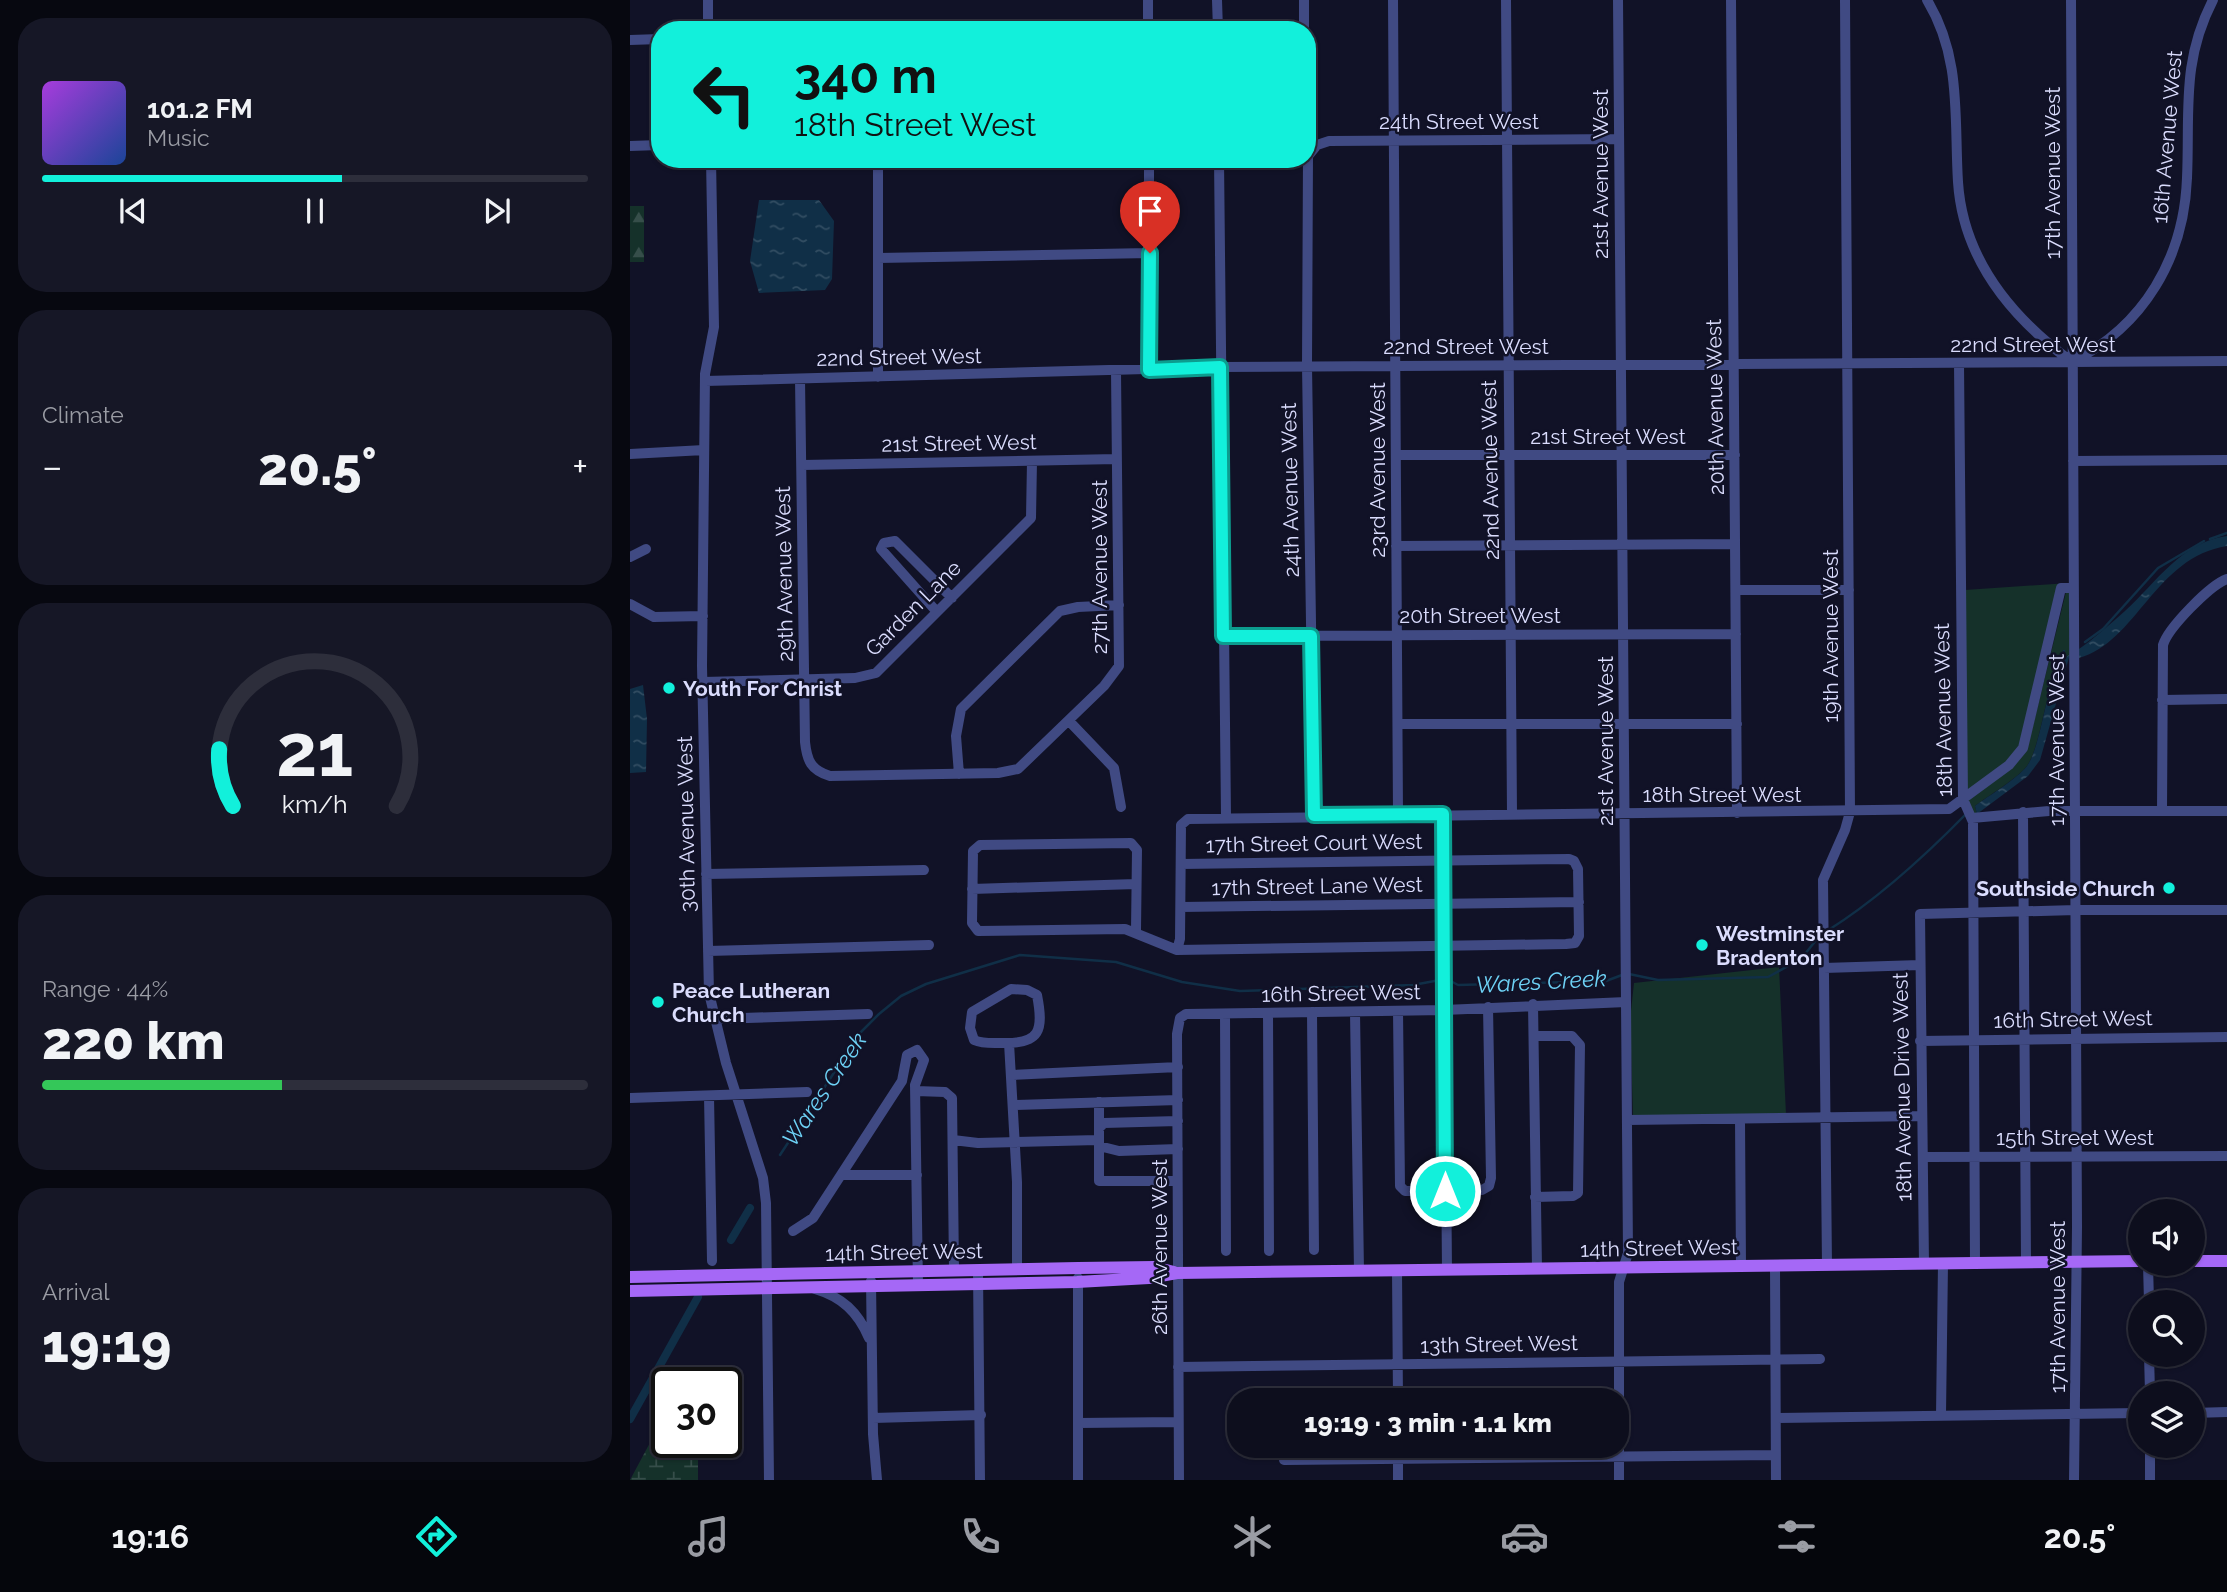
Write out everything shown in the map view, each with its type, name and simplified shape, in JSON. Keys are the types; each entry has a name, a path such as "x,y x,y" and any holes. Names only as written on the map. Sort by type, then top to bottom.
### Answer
{"main road":[{"name":"14th Street West","path":"630,1291 1077,1282 1149,1278 1177,1273 2128,1261"},
{"path":"2205,1261 2227,1261"},
{"name":"14th Street West","path":"630,1277 1078,1268 1154,1268 1177,1273"}],"street":[{"path":"708,0 708,21"},
{"path":"1148,0 1148,21"},
{"path":"1217,0 1218,21"},
{"path":"1304,0 1304,21"},
{"name":"23rd Avenue West","path":"1393,0 1398,814"},
{"name":"22nd Avenue West","path":"1506,0 1512,814"},
{"name":"21st Avenue West","path":"1618,0 1628,1253 1619,1282 1619,1388"},
{"name":"20th Avenue West","path":"1731,0 1737,813"},
{"name":"19th Avenue West","path":"1827,1265 1822,880 1845,830 1850,812 1844,0"},
{"path":"1927,0 1944,34 1954,71 1958,184 1977,255 1995,287 2019,317 2072,362"},
{"name":"17th Avenue West","path":"2071,0 2077,1157 2074,1480"},
{"name":"16th Avenue West","path":"2072,362 2093,352 2123,329 2151,296 2173,252 2186,191 2186,105 2190,61 2213,0"},
{"path":"630,40 651,39"},
{"name":"24th Street West","path":"1316,146 1323,142 1394,140 1619,139"},
{"path":"630,146 651,145"},
{"name":"30th Avenue West","path":"711,168 714,327 705,381 703,616 708,951 714,1018 763,1178 769,1274 769,1480"},
{"path":"878,168 878,377"},
{"path":"1149,168 1149,370"},
{"path":"1219,168 1226,817"},
{"name":"24th Avenue West","path":"1307,168 1307,366 1314,815"},
{"path":"878,258 1150,253"},
{"name":"22nd Street West","path":"705,381 1220,367 2227,362"},
{"name":"18th Avenue West","path":"1959,363 1968,811 1973,911 1975,1263"},
{"name":"27th Avenue West","path":"813,768 830,776 998,773 1018,769 1111,679 1119,666 1116,371"},
{"name":"29th Avenue West","path":"800,379 806,756 813,768"},
{"path":"630,454 704,450"},
{"name":"21st Street West","path":"1396,455 1735,455"},
{"name":"21st Street West","path":"802,465 1117,459"},
{"path":"2073,461 2227,460"},
{"name":"Garden Lane","path":"703,682 855,678 876,673 1031,518 1032,461"},
{"path":"937,612 881,549 884,543 895,541 952,598"},
{"path":"1396,546 1735,544"},
{"path":"630,557 646,549"},
{"path":"2162,811 2162,654 2167,635 2216,585 2227,579"},
{"path":"1968,811 2023,748 2061,588 2073,587"},
{"path":"1736,590 1849,590"},
{"path":"630,604 654,617 703,616"},
{"path":"959,774 957,719 968,701 1060,611 1078,607 1119,605"},
{"name":"20th Street West","path":"1223,636 1736,634"},
{"path":"2162,699 2227,699"},
{"path":"1069,721 1114,768 1121,807"},
{"path":"1398,724 1737,724"},
{"name":"18th Street West","path":"1181,864 1184,821 1226,817 1943,811 1955,807 1968,811 2023,812 2227,811"},
{"path":"2023,812 2026,1263"},
{"path":"1443,814 1447,1270"},
{"path":"1136,930 1134,845 1129,842 980,845 975,848 972,889 972,923 975,929 1136,930 1177,950 1575,943 1579,936 1579,902"},
{"name":"17th Street Court West","path":"1181,864 1574,861 1578,869 1579,902"},
{"path":"1177,950 1181,864"},
{"path":"706,874 924,870"},
{"path":"972,889 1136,884"},
{"name":"17th Street Lane West","path":"1181,907 1579,902"},
{"path":"1973,911 2227,910"},
{"name":"18th Avenue Drive West","path":"1924,1264 1919,919 1923,912 1973,911"},
{"path":"708,951 929,946"},
{"path":"1824,968 1920,965"},
{"path":"1011,989 1032,991 1038,998 1038,1034 1030,1041 1009,1043 974,1040 970,1028 972,1012 1011,989"},
{"name":"16th Street West","path":"1182,1016 1444,1010 1626,1002"},
{"path":"1533,1004 1537,1268"},
{"path":"1398,1011 1400,1182 1403,1189 1482,1190 1489,1186 1488,1007"},
{"path":"1312,1012 1314,1250"},
{"path":"1355,1012 1359,1271"},
{"path":"1268,1013 1269,1251"},
{"path":"714,1018 867,1014"},
{"path":"1225,1014 1226,1251"},
{"name":"26th Avenue West","path":"1179,1480 1178,1023 1182,1016"},
{"path":"1534,1037 1576,1038 1580,1045 1578,1193 1573,1196 1535,1197"},
{"name":"16th Street West","path":"1920,1041 2227,1037"},
{"path":"1009,1043 1016,1143 1017,1269"},
{"path":"1013,1075 1178,1068"},
{"path":"793,1231 813,1218 910,1078 916,1091 918,1285"},
{"path":"916,1091 951,1095 954,1270"},
{"path":"630,1098 807,1092"},
{"path":"709,1096 712,1261"},
{"path":"1014,1105 1178,1100"},
{"path":"1099,1102 1099,1181 1177,1181"},
{"path":"1627,1120 1922,1116"},
{"path":"1740,1120 1741,1266"},
{"path":"1099,1128 1104,1123 1178,1121"},
{"path":"953,1140 1099,1143 1119,1151 1178,1149"},
{"name":"15th Street West","path":"1923,1157 2227,1156"},
{"path":"841,1175 917,1175"},
{"path":"1941,1415 1942,1264"},
{"path":"1775,1266 1776,1480"},
{"path":"1078,1268 1078,1480"},
{"path":"978,1270 980,1480"},
{"path":"1397,1270 1398,1388"},
{"path":"871,1272 873,1418 877,1480"},
{"path":"811,1288 834,1296 851,1307 872,1344"},
{"name":"13th Street West","path":"1178,1367 1820,1359"},
{"path":"2205,1413 2227,1412"},
{"path":"1776,1418 2128,1413"},
{"path":"873,1418 981,1415"},
{"path":"1078,1423 1178,1422"},
{"path":"1629,1457 1776,1455"},
{"path":"1284,1460 1508,1458"},
{"name":"21st Avenue West","path":"1619,1458 1619,1480"},
{"path":"2150,1458 2150,1480"},
{"path":"1398,1459 1398,1480"}],"green space":[{"path":"630,206 644,206 644,262 630,262"},
{"path":"2069,583 2062,585 2019,747 2006,762 1967,791 1965,590"},
{"path":"2069,591 2070,654 2055,675 2033,755 2023,771 1975,806 1977,814 1974,814 1968,800 2012,768 2027,750 2066,592"},
{"path":"1779,967 1786,1114 1633,1116 1630,1020 1634,983"},
{"path":"651,1441 651,1458 698,1458 698,1480 630,1480"}],"water":[{"path":"759,200 819,200 834,221 832,279 825,290 759,293 750,261"},
{"path":"2227,536 2227,546 2202,553 2182,566 2116,635 2099,649 2079,658 2079,649 2125,611 2183,555 2196,546"},
{"path":"2070,654 2040,760 2028,776 1977,814 1975,806 2010,782 2027,766 2033,755 2055,675"},
{"path":"643,685 647,719 646,772 630,773 630,689"},
{"path":"1419,1199 1438,1199 1439,1214 1420,1214"}],"waterway":[{"name":"Wares Creek","path":"2210,539 2227,533"},
{"name":"Wares Creek","path":"2085,642 2103,629 2158,568 2204,541"},
{"name":"Wares Creek","path":"2057,677 2064,651"},
{"name":"Wares Creek","path":"1827,931 1900,877 1966,814"},
{"name":"Wares Creek","path":"1629,974 1658,980 1768,977 1801,959 1821,934"},
{"name":"Wares Creek","path":"780,1155 860,1033 879,1014 901,996 926,984 1020,955 1116,962 1182,982 1240,991 1413,985 1440,980"},
{"name":"Wares Creek","path":"1447,979 1458,985 1606,981 1622,975"},
{"path":"731,1240 750,1208"},
{"path":"630,1419 698,1297"}],"place":[{"name":"Youth For Christ","path":"669,688"},
{"name":"Southside Church","path":"2169,888"},
{"name":"Westminster Bradenton","path":"1702,945"},
{"name":"Peace Lutheran Church","path":"658,1002"}],"route":[{"path":"1150,253 1149,370 1220,367 1223,636 1311,636 1314,815 1443,814 1445,1191"}]}
